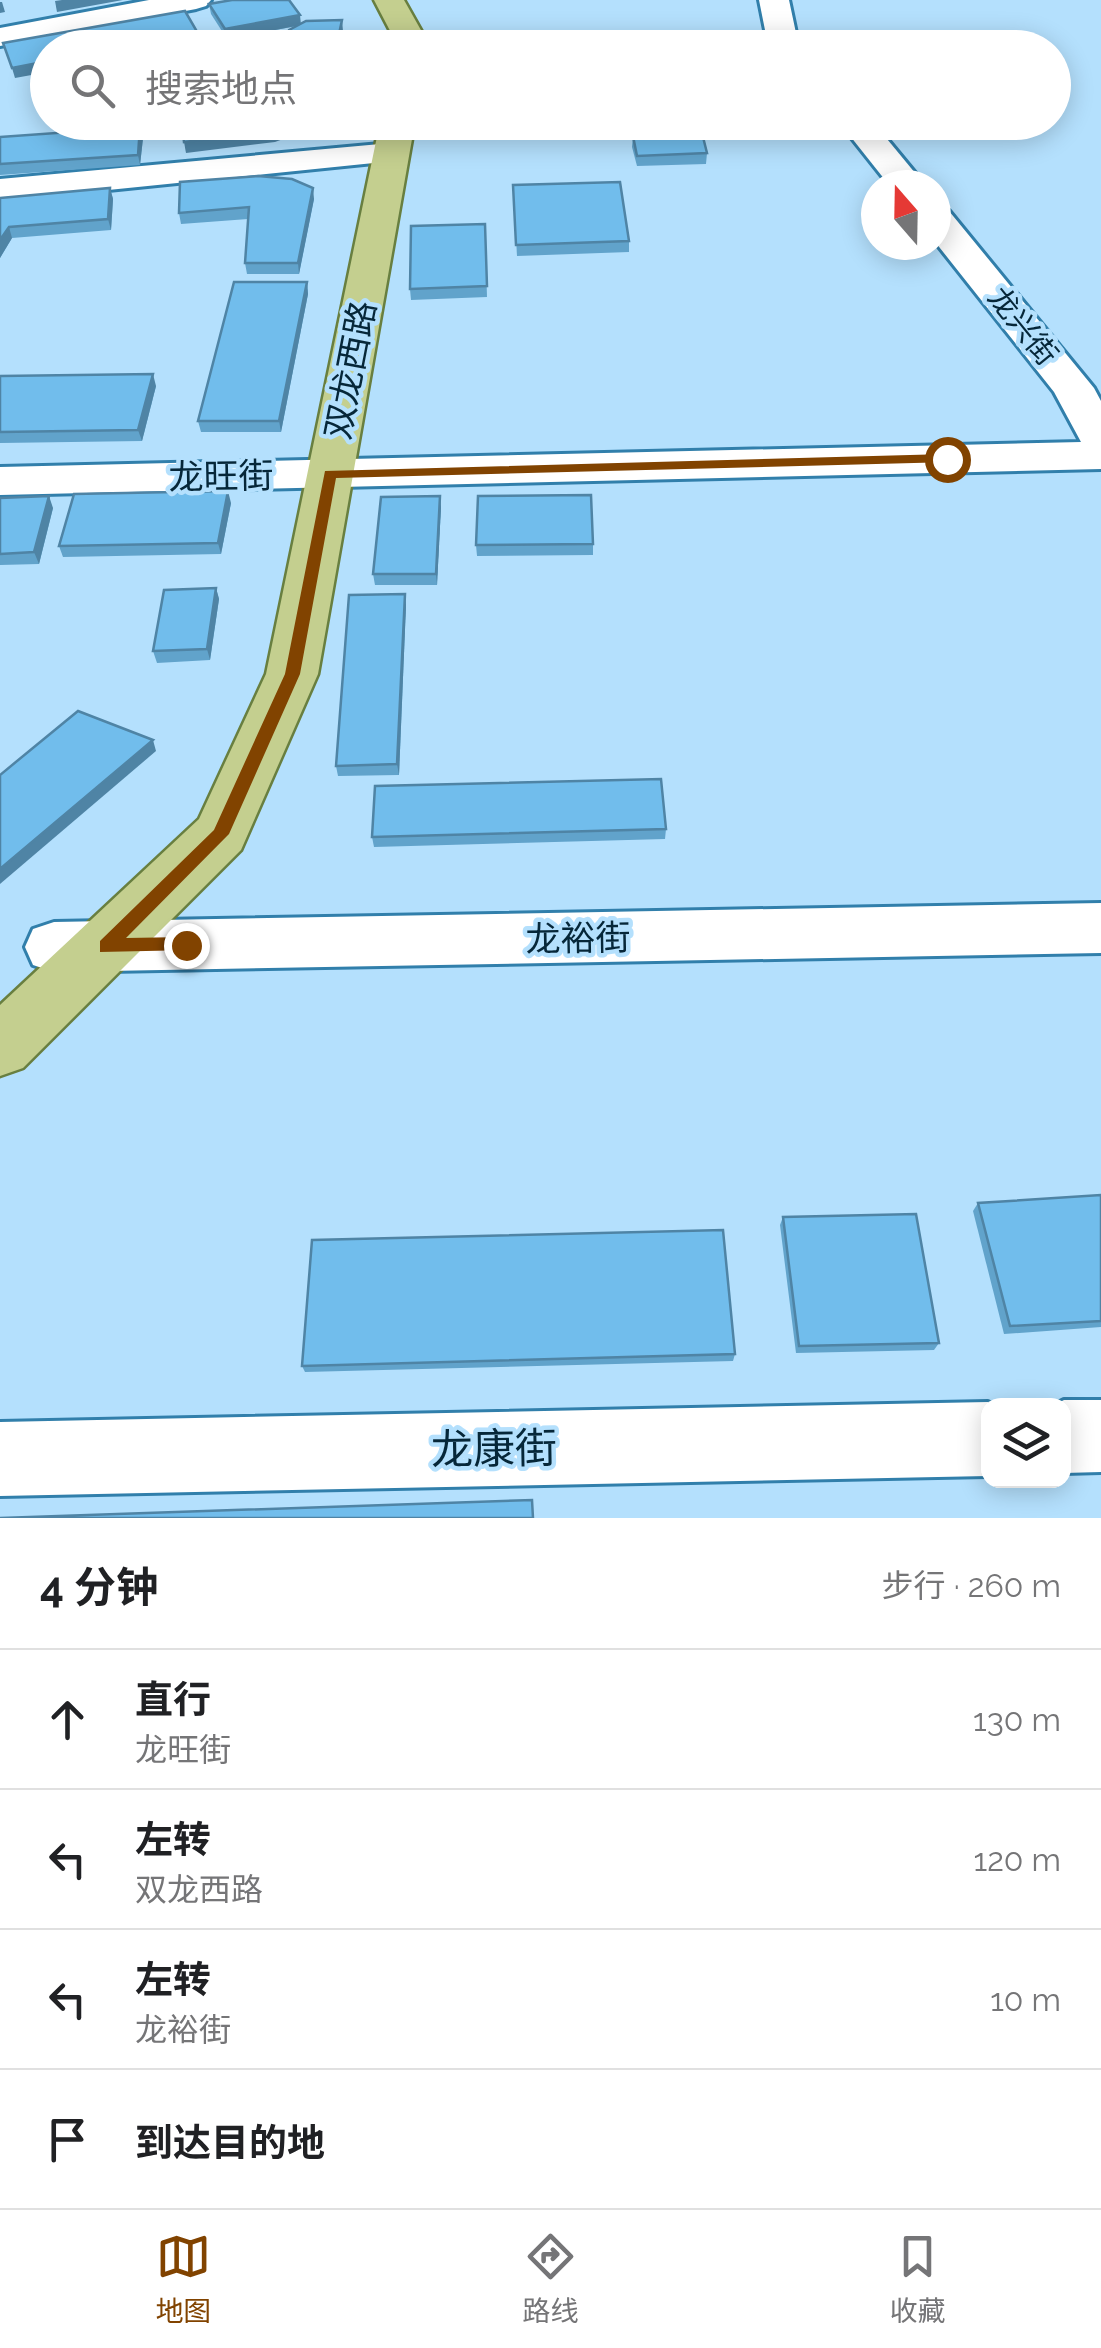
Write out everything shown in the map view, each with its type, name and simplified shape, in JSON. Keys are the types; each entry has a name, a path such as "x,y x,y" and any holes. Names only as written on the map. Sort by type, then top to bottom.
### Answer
{"main road":[{"path":"368,0 384,30"},
{"path":"389,0 405,30"},
{"name":"双龙西路","path":"0,999 80,947 220,834 292,674 315,474 382,140"},
{"name":"双龙西路","path":"0,1047 80,947"}],"street":[{"path":"37,30 196,0"},
{"path":"774,0 780,30"},
{"path":"0,37 30,31"},
{"path":"0,190 367,140"},
{"path":"870,140 895,170"},
{"name":"龙兴街","path":"951,238 1073,388 1101,439"},
{"name":"龙旺街","path":"0,481 1101,455"},
{"name":"龙裕街","path":"80,947 1101,928"},
{"path":"1071,1437 1101,1436"},
{"name":"龙康街","path":"0,1459 981,1439"}],"building":[{"path":"289,0 300,15 225,29 209,4"},
{"path":"185,11 196,30 77,30"},
{"path":"342,20 340,30 289,30 306,21"},
{"path":"30,38 30,64 12,68 3,43"},
{"path":"0,137 139,140 138,155 0,164"},
{"path":"634,140 704,140 707,153 637,156"},
{"path":"258,176 292,179 313,188 298,263 245,263 249,207 179,213 180,182"},
{"path":"620,182 629,241 516,245 513,185"},
{"path":"110,188 108,219 9,227 0,240 0,198"},
{"path":"485,224 487,286 410,289 411,226"},
{"path":"234,282 307,282 279,421 198,421"},
{"path":"153,374 138,430 0,432 0,376"},
{"path":"228,491 218,543 59,546 74,494"},
{"path":"591,495 593,544 476,545 478,496"},
{"path":"49,496 34,552 0,554 0,498"},
{"path":"440,496 436,574 373,574 381,497"},
{"path":"216,588 207,649 153,651 164,590"},
{"path":"405,594 397,764 336,766 349,595"},
{"path":"78,711 153,740 0,869 0,775"},
{"path":"661,779 666,829 372,837 375,786"},
{"path":"1101,1195 1101,1321 1010,1326 978,1203"},
{"path":"916,1214 939,1343 799,1346 783,1217"},
{"path":"723,1230 735,1354 302,1366 312,1240"},
{"path":"532,1500 533,1518 0,1518"}],"route":[{"path":"186,945 106,946 220,834 292,674 330,474 947,459"}]}
